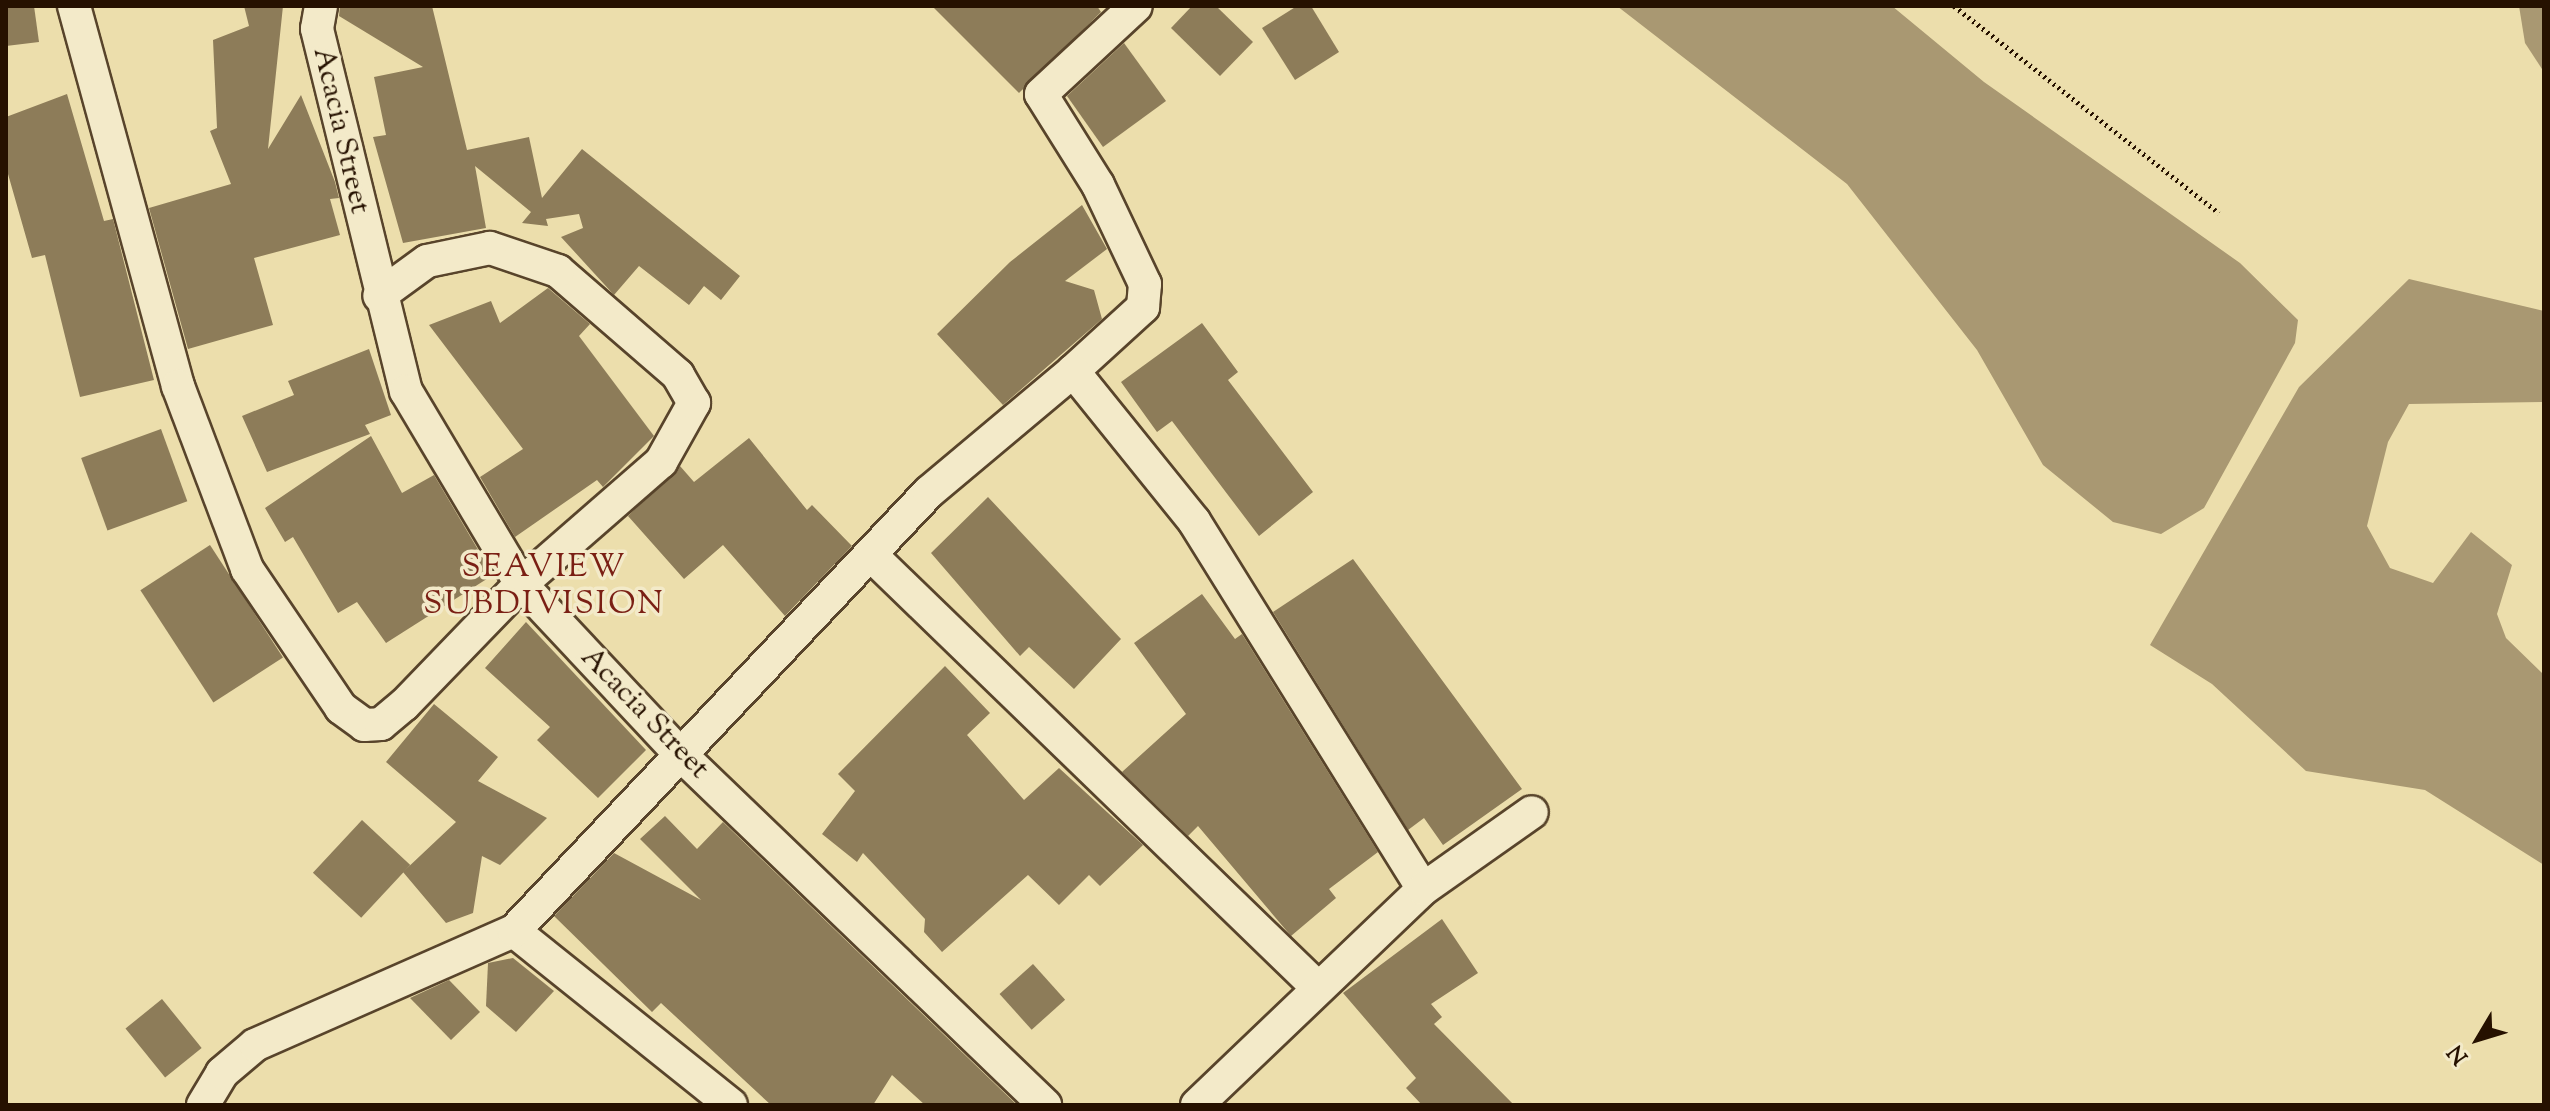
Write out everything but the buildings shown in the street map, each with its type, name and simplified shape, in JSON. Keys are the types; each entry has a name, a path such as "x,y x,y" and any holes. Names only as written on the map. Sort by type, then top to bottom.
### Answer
{"street":[{"path":"74,6 178,386 247,569 341,708 364,725 381,724 521,584 661,462 694,403 678,375 558,271 490,248 427,261 379,296"},
{"name":"Acacia Street","path":"321,6 317,29 379,296 406,391 521,584 679,753 1045,1105"},
{"path":"203,1105 222,1073 255,1045 514,931 929,492 1073,371 1143,307 1145,284 1098,185 1041,94 1136,6"},
{"path":"1073,371 1194,521 1423,889"},
{"path":"871,555 1315,985"},
{"path":"1197,1105 1315,985 1423,889 1532,812"},
{"path":"514,931 731,1105"}],"path":[{"path":"1954,6 2219,213"}],"shaded area":[{"path":"1617,6 1892,6 1984,82 2240,263 2298,320 2295,343 2204,508 2161,534 2113,522 2043,465 1977,350 1847,184"},
{"path":"2519,6 2544,6 2544,72 2525,43"},
{"path":"2409,279 2544,311 2544,402 2409,404 2388,442 2367,526 2390,568 2433,583 2471,532 2512,565 2497,614 2506,638 2544,675 2544,865 2425,790 2306,771 2212,684 2150,645 2299,387"}],"district":[{"name":"SEAVIEW SUBDIVISION","path":"544,588"}]}
